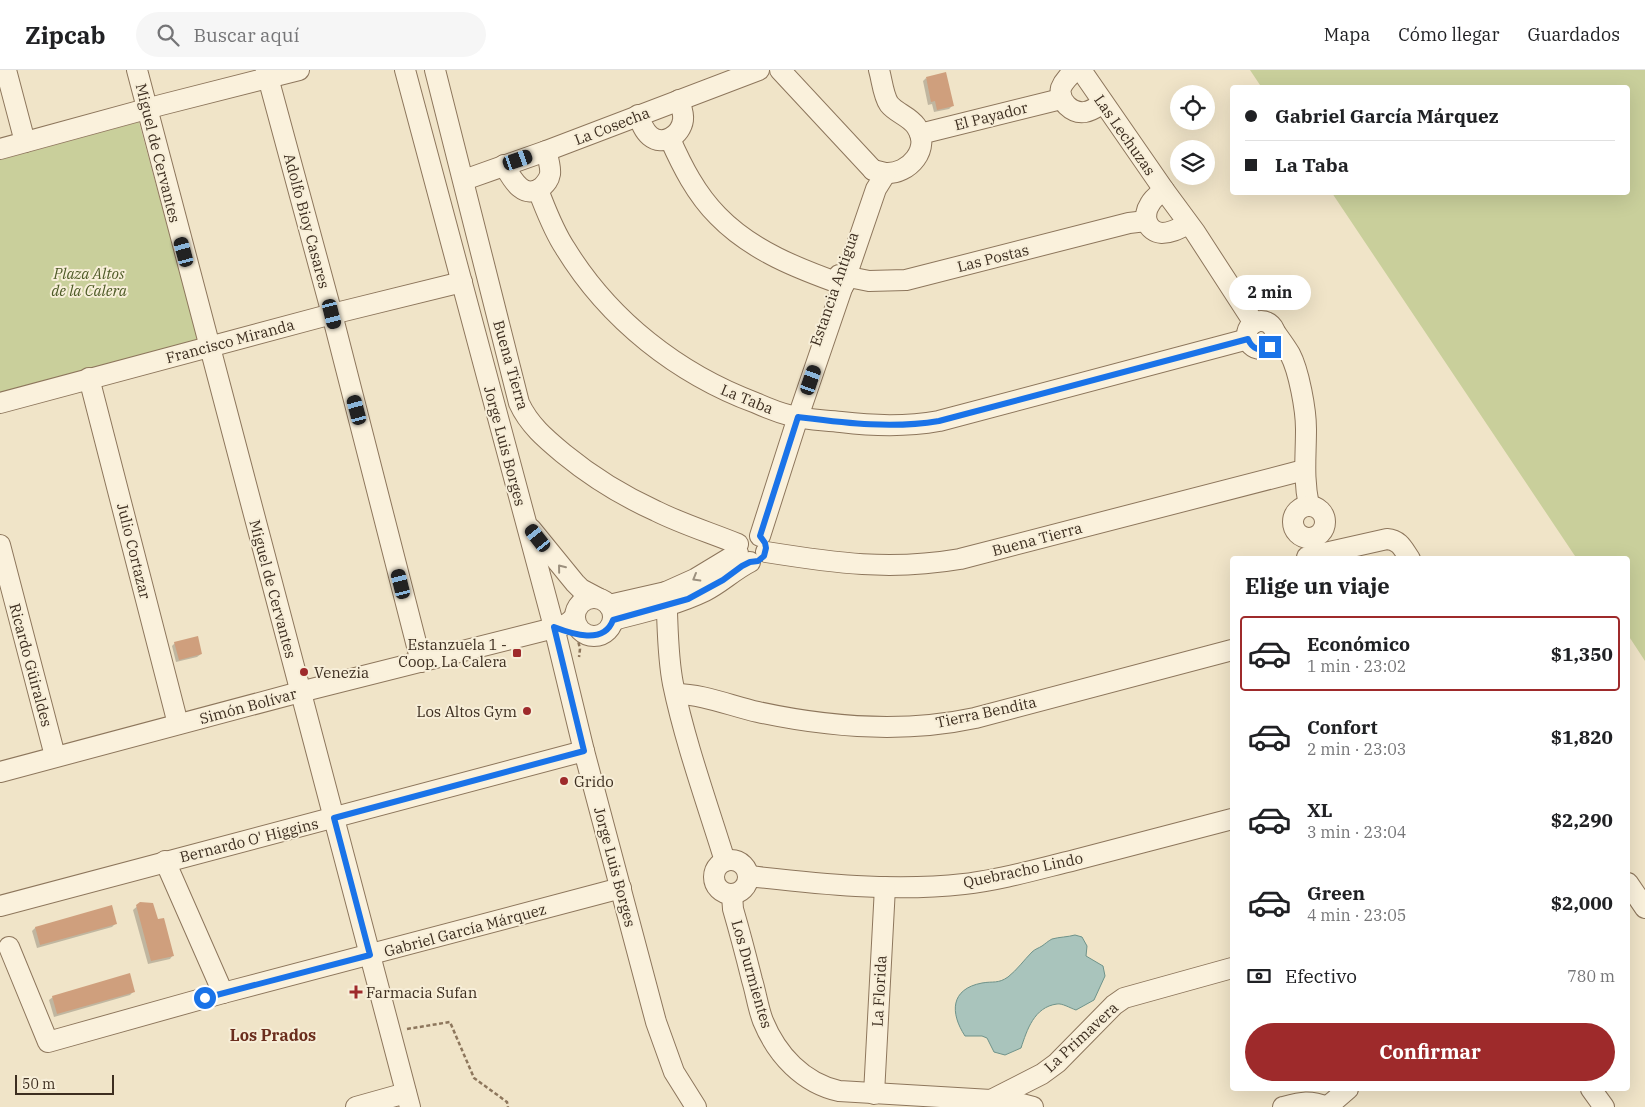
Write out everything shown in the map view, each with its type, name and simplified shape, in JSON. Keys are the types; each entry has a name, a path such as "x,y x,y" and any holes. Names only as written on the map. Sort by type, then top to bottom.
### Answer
{"street":[{"path":"6,70 25,142"},
{"name":"Miguel de Cervantes","path":"137,70 408,1100"},
{"path":"0,148 148,109 267,74 299,70"},
{"name":"Jorge Luis Borges","path":"405,70 554,627 584,751 656,1022 674,1072 696,1107"},
{"name":"Buena Tierra","path":"435,70 519,403 525,415 546,439 581,468 601,482 657,512 750,547 833,562 889,566 936,563 960,559 1304,470"},
{"name":"La Cosecha","path":"464,180 759,70"},
{"path":"780,70 880,171 897,171 906,168 920,154 922,147 920,134 918,127 910,119 890,105 879,70"},
{"path":"1076,70 1064,81 1061,89 1061,98 1068,107 1075,111 1084,112 1103,103"},
{"name":"Las Lechuzas","path":"1081,70 1188,224 1251,331"},
{"name":"Adolfo Bioy Casares","path":"267,74 332,314 421,662"},
{"name":"El Payador","path":"920,134 1061,98"},
{"path":"638,115 646,132 651,137 664,141 670,139 680,129 683,121 679,100"},
{"name":"Las Postas","path":"670,139 679,161 691,181 718,217 762,250 792,265 841,280 906,280 1129,223 1146,221"},
{"path":"504,165 514,183 528,192 538,190 547,183 550,175 546,151"},
{"name":"Estancia Antigua","path":"750,547 880,171"},
{"name":"La Taba","path":"538,190 559,239 579,270 614,312 641,336 671,360 699,378 730,394 794,417 872,425 908,425 939,421 1251,331"},
{"path":"1164,190 1148,206 1146,221 1149,227 1161,233 1171,232 1188,224"},
{"name":"Francisco Miranda","path":"0,403 209,346 462,282"},
{"path":"1251,331 1263,321 1267,322 1273,328 1271,340 1278,348 1290,353 1294,363 1304,406 1306,428 1305,488 1309,506 1319,509 1325,517 1326,523 1322,533 1307,551"},
{"name":"Julio Cortazar","path":"89,378 178,724"},
{"path":"526,523 574,583 615,608"},
{"path":"1307,551 1394,539 1400,543 1408,556"},
{"name":"Ricardo Güiraldes","path":"0,545 55,756"},
{"path":"588,635 578,628 575,617 576,611 582,602 593,598 615,608 667,599 688,599 723,580 736,569 750,547"},
{"path":"667,599 670,663 676,694 683,724 725,860"},
{"path":"554,627 565,632 588,635 601,634 607,631 615,608"},
{"name":"Simón Bolívar","path":"0,772 55,756 554,627 568,623 575,617"},
{"name":"Tierra Bendita","path":"676,694 690,694 757,712 786,717 890,726 938,724 975,718 1230,651"},
{"name":"Bernardo O' Higgins","path":"0,906 584,751"},
{"name":"Quebracho Lindo","path":"749,876 885,887 932,887 984,881 1061,864 1230,820"},
{"path":"725,860 741,862 748,871 749,876 746,887 737,894 732,895 722,892 717,888 714,878 716,867 725,860"},
{"path":"165,861 223,993"},
{"path":"1630,886 1645,908"},
{"name":"La Florida","path":"874,1094 885,887"},
{"name":"Gabriel García Márquez","path":"9,947 48,1042 223,993 621,888"},
{"name":"Los Durmientes","path":"732,895 733,909 763,1020 771,1038 782,1055 808,1079 825,1088 839,1091 991,1100 1014,1102 1033,1107"},
{"name":"La Primavera","path":"991,1100 1042,1074 1057,1063 1114,1005 1124,998 1230,969"},
{"path":"1283,1107 1314,1102 1328,1107 1346,1091"},
{"path":"1592,1091 1604,1107"},
{"path":"356,1107 408,1100"}],"path":[{"path":"391,1032 450,1022 474,1078 507,1102 508,1107"}],"green space":[{"path":"1250,70 1645,70 1645,661 1630,638 1630,556 1575,556 1333,195 1630,195 1630,85 1260,85"},
{"name":"Plaza Altos de la Calera","path":"139,122 199,344 0,398 0,160"}],"water":[{"path":"1075,935 1082,937 1087,946 1086,956 1103,966 1105,976 1094,1000 1076,1010 1059,1004 1049,1006 1037,1014 1033,1020 1021,1048 1005,1055 994,1052 987,1038 982,1036 965,1036 955,1011 959,996 964,991 971,986 998,981 1008,977 1033,951 1055,938"}],"building":[{"path":"946,72 954,106 937,110 935,101 931,102 926,77"},
{"path":"198,636 202,654 179,660 174,642"},
{"path":"140,902 153,903 158,919 164,918 174,956 151,961 136,905"},
{"path":"112,905 117,924 40,945 35,927"},
{"path":"130,973 135,992 57,1014 52,996"}],"place":[{"name":"Estanzuela 1 - Coop. La Calera","path":"517,653"},
{"name":"Venezia","path":"304,672"},
{"name":"Los Altos Gym","path":"527,711"},
{"name":"Grido","path":"564,781"},
{"name":"Farmacia Sufan","path":"356,992"}],"district":[{"name":"Los Prados","path":"273,1035"}],"route":[{"path":"205,998 370,955 334,818 584,751 554,627 565,632 595,636 607,631 613,620 688,599 707,590 736,569 761,559 766,552 766,548 760,536 798,417 872,425 908,425 939,421 1248,339 1250,344 1257,349 1262,350 1270,347"}]}
